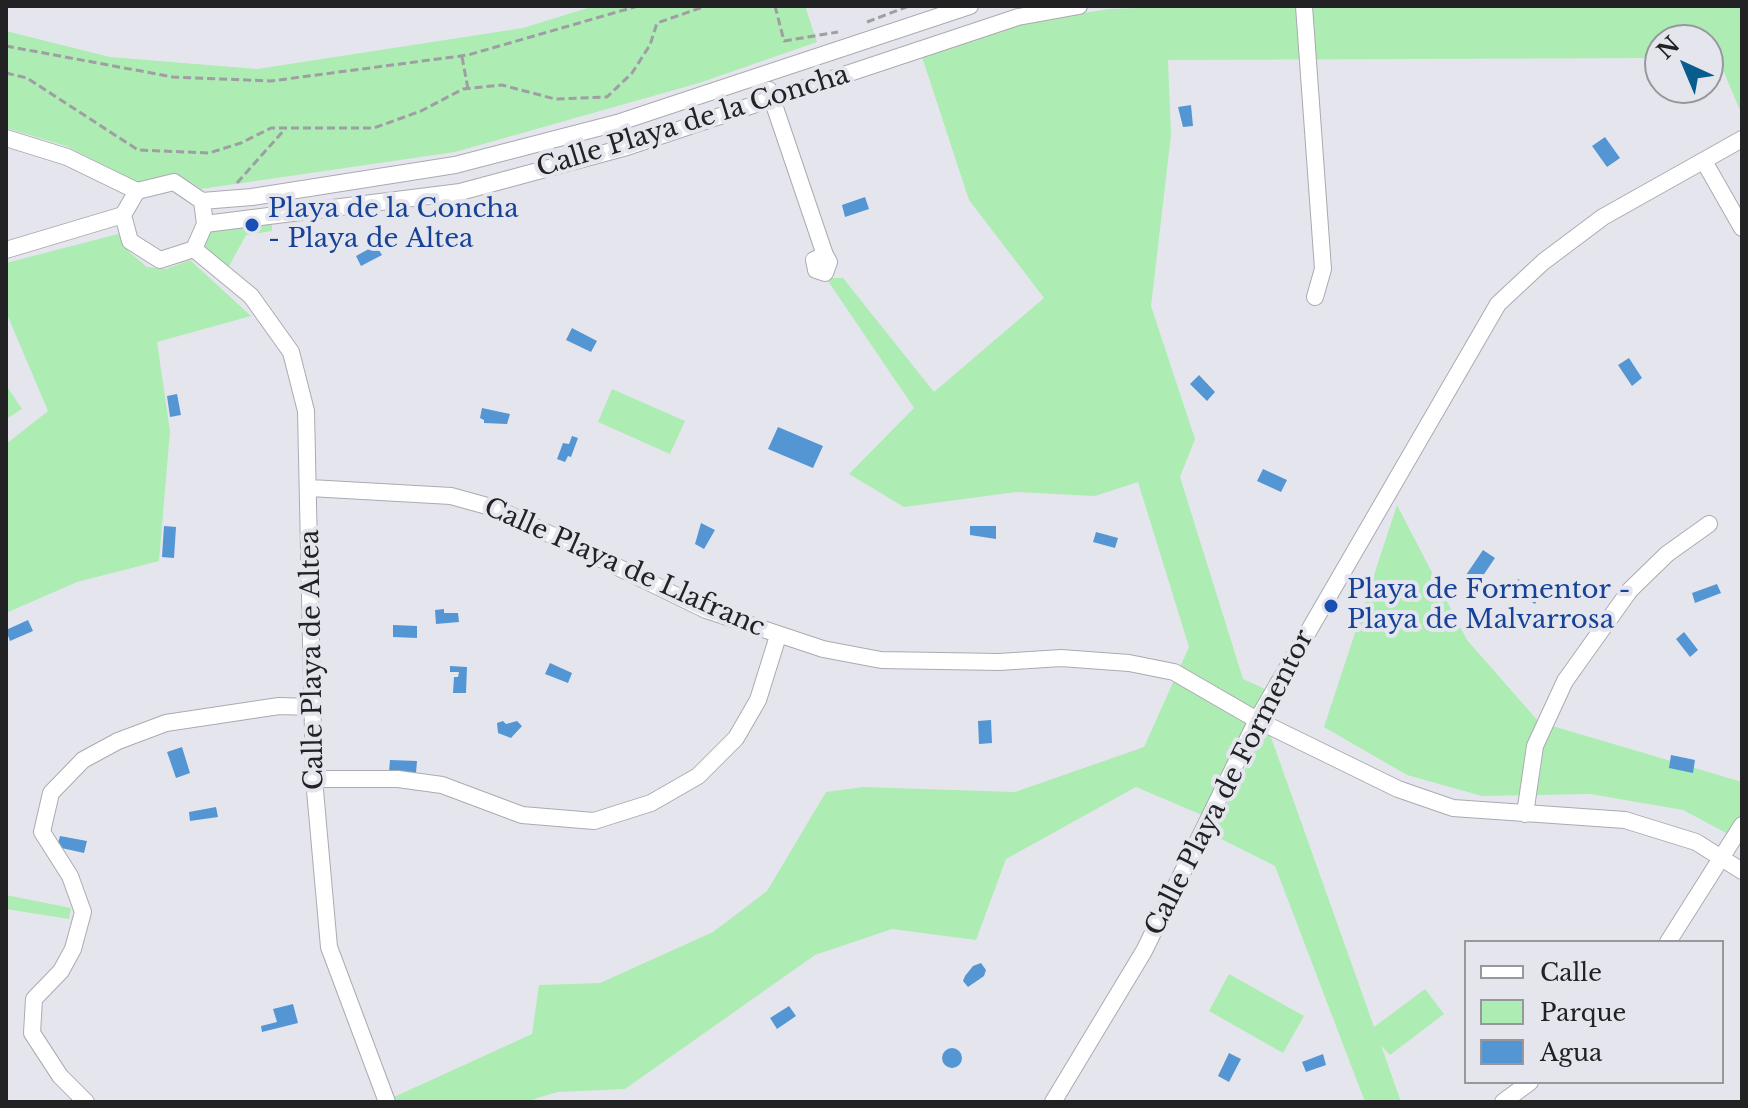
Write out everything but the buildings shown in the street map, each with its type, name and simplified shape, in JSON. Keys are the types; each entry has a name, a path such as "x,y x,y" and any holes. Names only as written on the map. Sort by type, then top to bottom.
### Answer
{"street":[{"name":"Calle Playa de la Concha","path":"202,201 252,197 455,165 617,123 970,6"},
{"name":"Calle Playa de la Concha","path":"205,224 460,192 627,147 1018,17 1079,6"},
{"path":"1304,6 1323,269 1315,297"},
{"path":"763,74 825,255"},
{"path":"6,138 67,157 137,191 174,182 202,201 205,224 194,249 160,260 130,241 123,215"},
{"name":"Calle Playa de Formentor","path":"1053,1102 1144,951 1257,720 1498,304 1543,262 1603,217 1705,163 1742,139"},
{"path":"1705,163 1742,228"},
{"path":"6,250 123,215 137,191"},
{"name":"Calle Playa de Altea","path":"194,249 251,296 291,352 306,411 314,779 329,947 387,1102"},
{"name":"Calle Playa de Llafranc","path":"310,488 451,496 498,509 665,591 778,636 881,660 999,662 1061,658 1129,663 1174,672 1257,720 1398,789 1453,808 1625,820 1696,842 1742,871"},
{"path":"1525,814 1535,746 1565,681 1630,590 1667,554 1709,524"},
{"path":"314,779 372,777 442,785 522,815 594,821 651,803 698,776 736,738 758,700 778,636"},
{"path":"86,1102 60,1076 32,1033 34,999 61,971 73,949 83,912 70,876 42,832 51,793 83,760 118,741 166,723 279,706 312,707"},
{"path":"1669,940 1719,856 1742,825"},
{"path":"1503,1102 1527,1084"}],"path":[{"path":"6,46 173,77 271,81 462,56 638,6"},
{"path":"6,73 27,78 138,150 209,153 241,143 271,128 374,128 468,89 502,85 555,99 607,97 632,73 650,45 657,23 706,6"},
{"path":"775,6 784,41 848,30"},
{"path":"859,25 909,6"},
{"path":"462,56 468,89"},
{"path":"233,190 286,128"}],"green space":[{"path":"594,6 805,6 817,42 699,83 455,152 201,189 176,173 138,182 66,146 6,128 6,31 110,57 257,69 523,28"},
{"path":"1193,6 1742,6 1742,115 1724,72 1724,24 1644,24 1644,58 1168,60 1171,135 1151,306 1195,439 1180,477 1243,679 1265,689 1202,815 1136,787 1006,859 976,940 892,929 815,955 625,1089 557,1092 525,1102 396,1102 394,1097 532,1034 539,985 600,983 713,932 767,891 826,792 863,787 1015,792 1144,747 1189,647 1138,482 1095,496 1016,492 904,507 849,474 914,408 826,278 843,278 934,392 1044,298 969,200 922,57 1030,21 1109,9"},
{"path":"272,221 272,231 246,235 228,268 200,246 208,227"},
{"path":"118,234 129,252 147,267 166,269 190,260 251,316 157,342 170,431 159,561 77,582 6,613 6,444 48,411 6,312 6,263"},
{"path":"6,389 22,409 6,419"},
{"path":"612,389 685,421 670,454 598,422"},
{"path":"1397,505 1467,640 1539,722 1742,782 1742,821 1730,835 1683,810 1590,794 1482,796 1407,775 1324,727"},
{"path":"1267,726 1374,1027 1425,989 1444,1014 1390,1055 1381,1045 1401,1102 1365,1102 1275,866 1211,834"},
{"path":"6,895 71,908 69,919 6,909"},
{"path":"1229,974 1304,1016 1283,1053 1209,1011"}],"water":[{"path":"1191,105 1193,126 1183,127 1178,107"},
{"path":"1605,137 1620,158 1607,167 1592,146"},
{"path":"865,197 869,209 845,217 842,205"},
{"path":"376,245 382,255 361,266 356,256"},
{"path":"572,328 597,341 591,352 566,340"},
{"path":"1629,358 1642,378 1632,386 1618,365"},
{"path":"1199,375 1215,392 1207,401 1190,384"},
{"path":"177,394 181,415 170,417 167,396"},
{"path":"482,408 510,414 507,424 484,423 480,418"},
{"path":"778,427 823,446 813,468 768,449"},
{"path":"572,436 578,438 571,457 568,456 565,462 557,459 563,443 569,444"},
{"path":"1263,469 1287,480 1281,492 1257,481"},
{"path":"701,523 715,530 704,549 695,544"},
{"path":"164,526 176,527 174,558 162,557"},
{"path":"970,526 996,526 996,539 970,535"},
{"path":"1096,532 1118,538 1115,548 1093,542"},
{"path":"1483,550 1495,558 1478,583 1466,575"},
{"path":"1518,579 1542,592 1535,604 1512,590"},
{"path":"1717,584 1721,593 1695,603 1692,593"},
{"path":"444,609 444,613 458,613 459,622 436,624 435,610"},
{"path":"28,620 33,631 10,641 6,630"},
{"path":"393,625 417,626 417,638 393,637"},
{"path":"1684,632 1698,650 1690,657 1676,639"},
{"path":"550,663 572,673 568,683 545,674"},
{"path":"450,666 467,667 466,693 453,693 454,677 458,677 459,672 450,672"},
{"path":"991,720 992,743 979,744 978,721"},
{"path":"503,721 506,724 517,721 522,726 511,738 498,733 497,723"},
{"path":"182,747 190,773 176,778 167,752"},
{"path":"1671,755 1695,760 1693,773 1669,768"},
{"path":"390,760 417,761 416,773 389,772"},
{"path":"216,807 218,817 190,821 189,812"},
{"path":"60,836 87,841 84,853 57,847"},
{"path":"981,963 986,970 984,976 968,987 963,981 965,976 973,966"},
{"path":"293,1004 298,1023 262,1032 261,1026 277,1022 273,1009"},
{"path":"789,1006 796,1016 777,1029 770,1018"},
{"path":"952,1048 959,1051 962,1058 959,1065 952,1068 945,1065 942,1058 945,1051"},
{"path":"1229,1053 1241,1059 1229,1082 1218,1076"},
{"path":"1323,1054 1326,1065 1306,1072 1302,1062"}],"place":[{"name":"Playa de la Concha - Playa de Altea","path":"252,225"},
{"name":"Playa de Formentor - Playa de Malvarrosa","path":"1331,606"}]}
